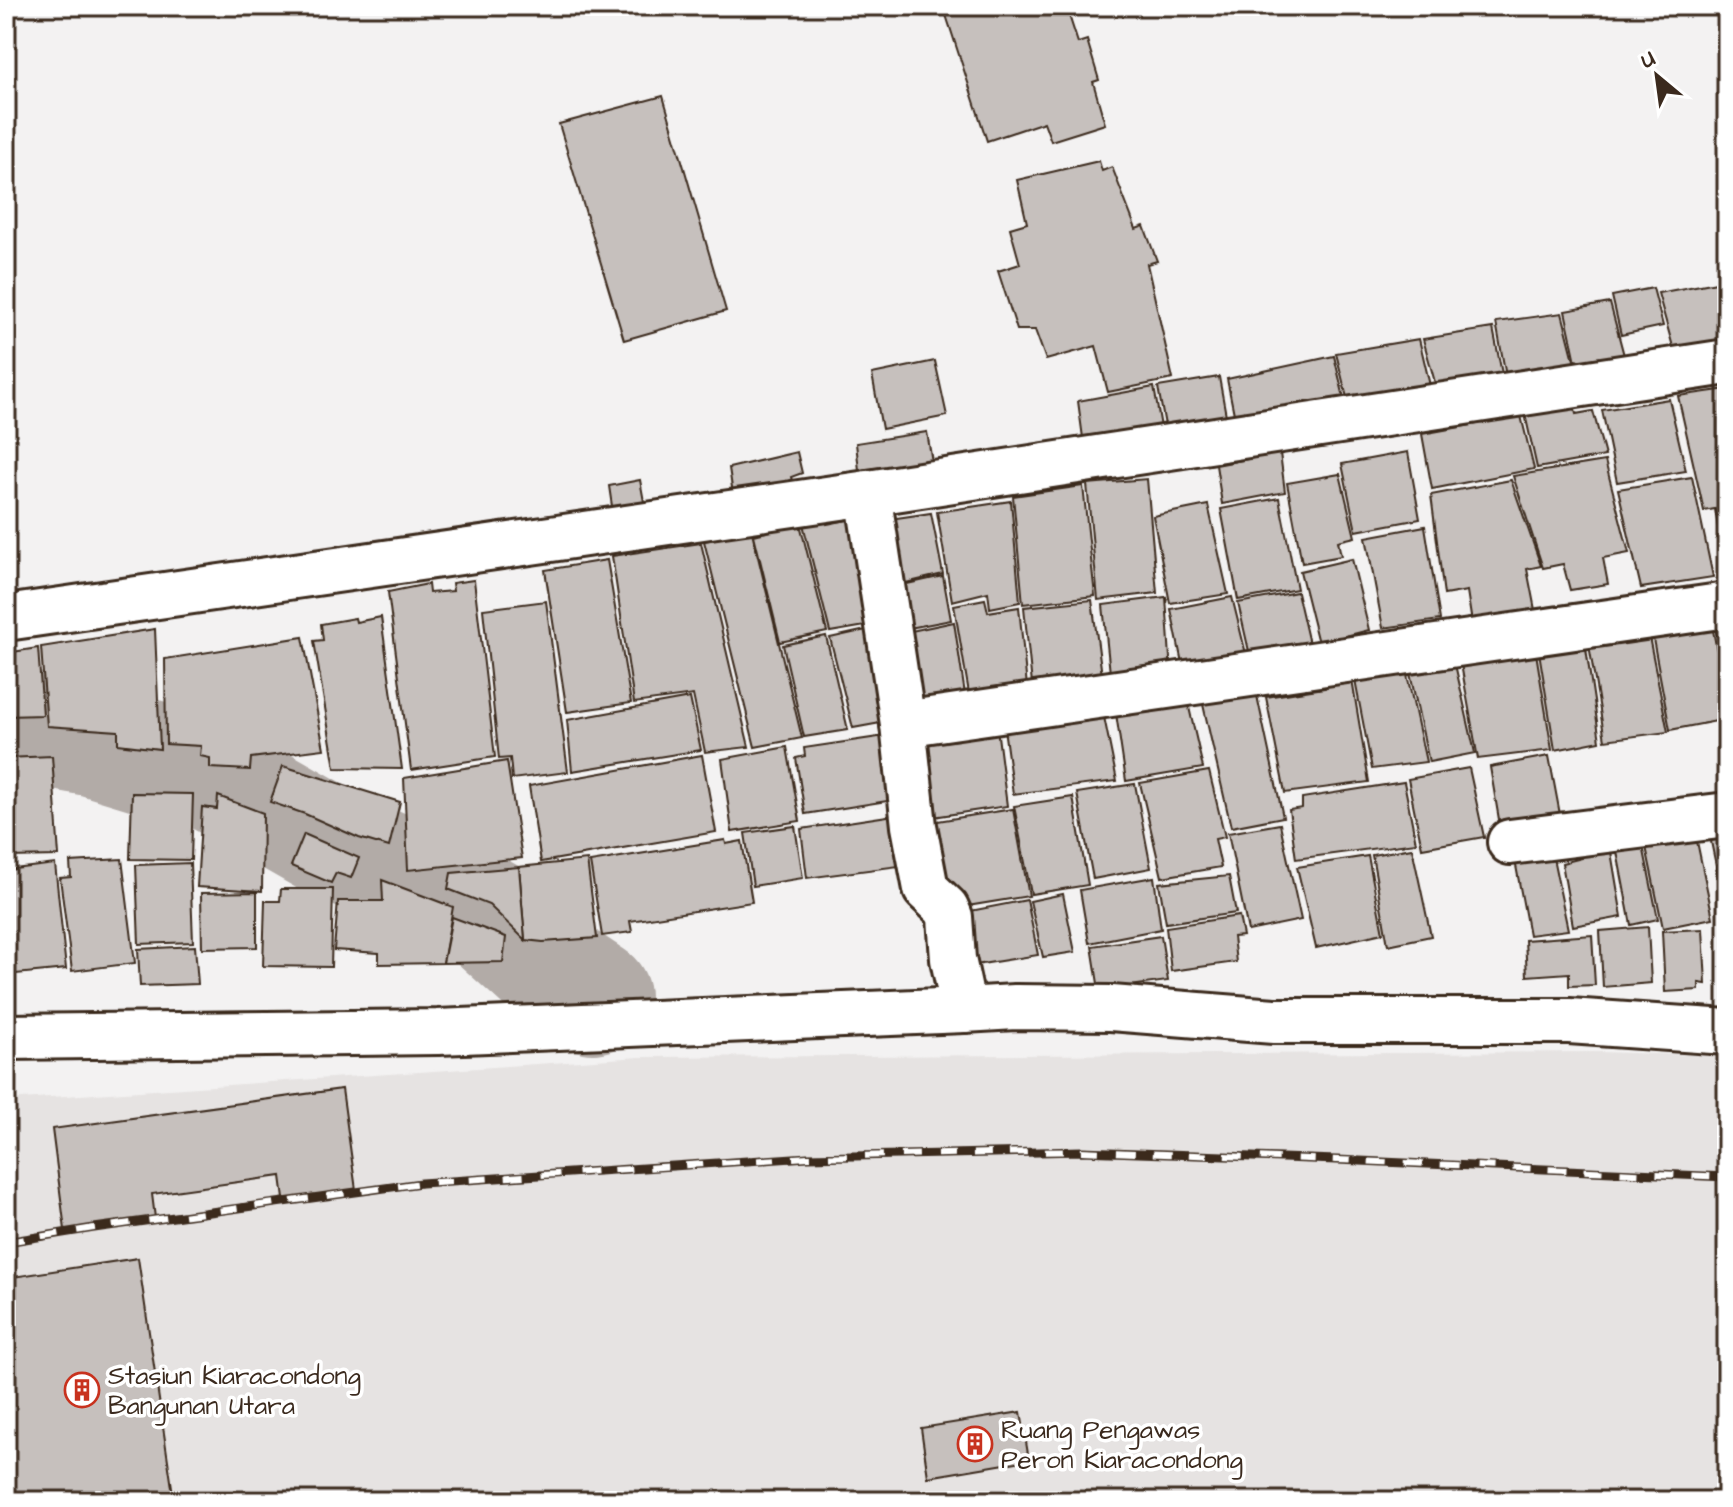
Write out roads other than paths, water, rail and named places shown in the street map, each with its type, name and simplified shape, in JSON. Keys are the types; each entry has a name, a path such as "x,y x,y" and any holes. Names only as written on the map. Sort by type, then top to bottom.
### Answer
{"street":[{"path":"6,618 868,493 1727,362"},
{"path":"868,493 903,724 914,826 926,889 946,908 950,917 953,959 964,1010"},
{"path":"903,724 1727,605"},
{"path":"1510,842 1727,815"},
{"path":"6,1037 438,1032 1015,1007 1111,1008 1274,1021 1569,1021 1727,1032"}],"waterway":[{"path":"6,724 95,740 217,777 329,841 488,914 543,964 593,997"}],"railway":[{"path":"6,1242 421,1183 808,1157 1081,1151 1727,1177"}],"place":[{"name":"Stasiun Kiaracondong Bangunan Utara","path":"82,1390"},
{"name":"Ruang Pengawas Peron Kiaracondong","path":"975,1444"}]}
